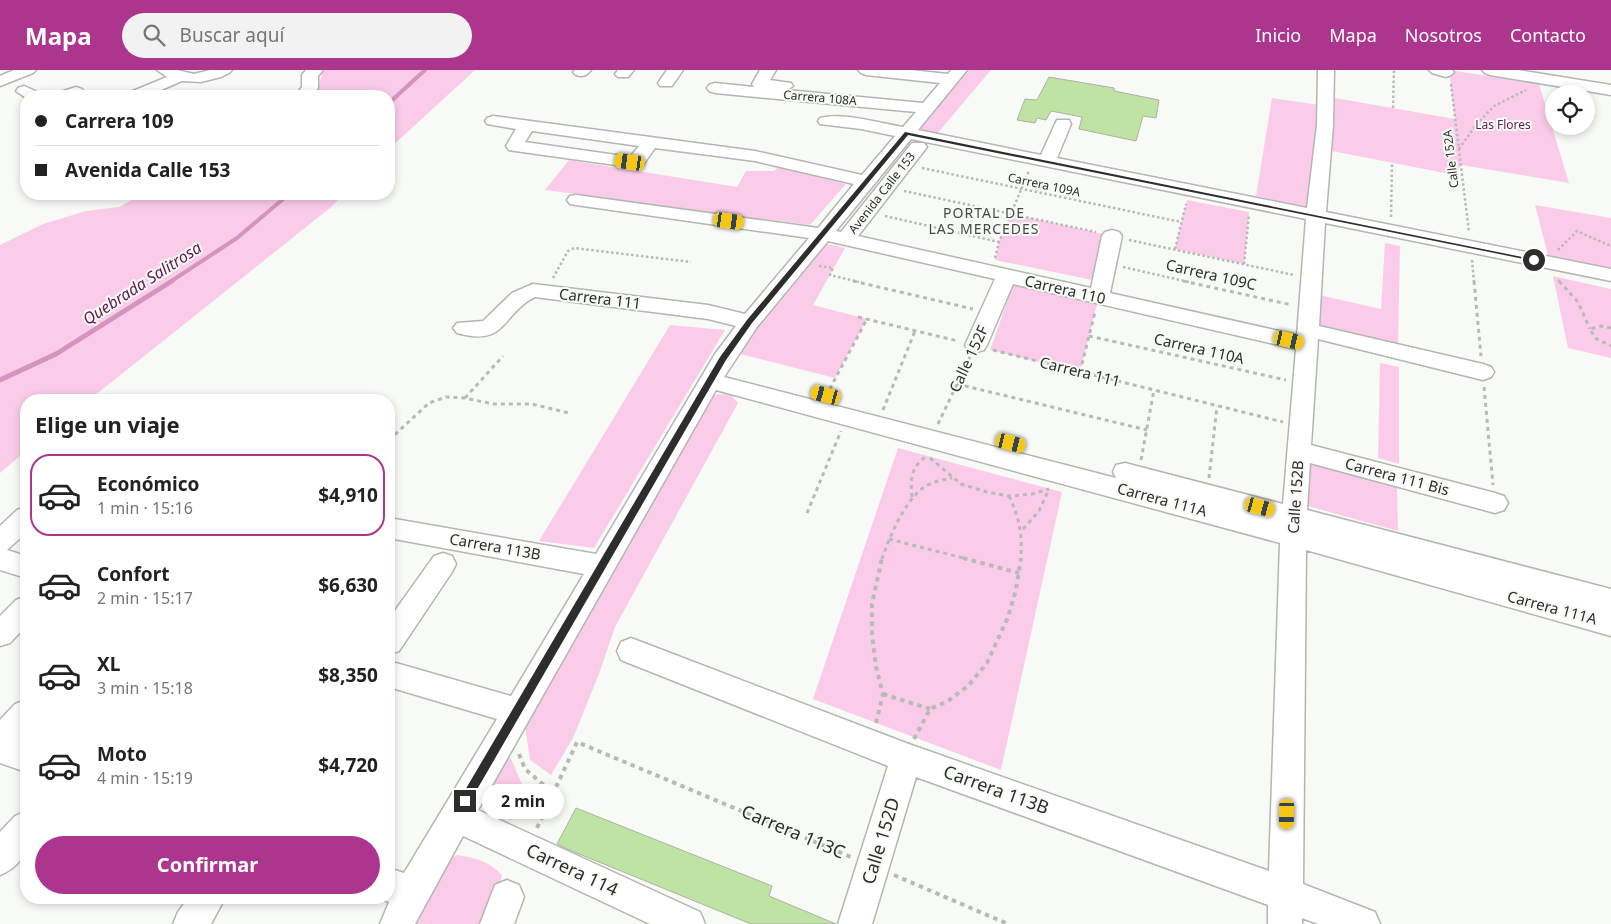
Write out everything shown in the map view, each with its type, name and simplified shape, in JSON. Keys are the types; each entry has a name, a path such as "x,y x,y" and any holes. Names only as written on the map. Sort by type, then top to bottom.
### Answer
{"street":[{"path":"0,81 28,70"},
{"path":"165,70 179,77 196,78 224,70"},
{"path":"308,90 310,75 315,70"},
{"path":"866,70 955,75"},
{"name":"Calle 152B","path":"1284,924 1294,526 1316,215 1325,125 1326,70"},
{"path":"1490,70 1611,90"},
{"name":"Avenida Calle 153","path":"846,239 904,164 926,108 955,75"},
{"path":"148,90 179,77"},
{"path":"764,77 824,90"},
{"name":"Carrera 108A","path":"718,81 926,108"},
{"path":"493,121 526,126 515,146 630,162 637,161 650,142 755,156 867,182"},
{"path":"826,121 861,124 912,140 1041,160 1611,275"},
{"path":"1041,160 1063,124"},
{"name":"Avenida Calle 153","path":"397,924 400,889 456,816 723,359 750,322 867,182 912,140"},
{"name":"Carrera 110","path":"576,200 823,234 1099,298 1483,372"},
{"path":"1099,298 1108,264 1112,236"},
{"name":"Calle 152F","path":"976,346 1006,277"},
{"name":"Carrera 111","path":"464,328 485,328 492,325 523,294 533,290 708,312 750,322"},
{"name":"Carrera 111A","path":"770,380 822,402"},
{"name":"Carrera 111A","path":"711,381 822,402 879,417 931,439 1051,480 1294,526 1611,602"},
{"name":"Carrera 111A","path":"931,439 1138,475 1208,493 1294,526 1611,624"},
{"name":"Carrera 111 Bis","path":"1299,451 1495,503"},
{"path":"0,542 20,523"},
{"name":"Carrera 113B","path":"395,529 602,566"},
{"path":"0,559 20,565"},
{"path":"395,633 443,564"},
{"path":"0,634 20,614"},
{"name":"Carrera 113B","path":"631,651 906,758 1285,894 1363,924"},
{"path":"395,676 512,718"},
{"path":"0,742 20,720"},
{"path":"0,748 20,755"},
{"name":"Calle 152D","path":"855,924 906,758"},
{"name":"Carrera 114","path":"456,816 688,924"},
{"path":"0,858 20,834"},
{"path":"190,924 204,904"}],"path":[{"path":"1393,108 1394,70"},
{"name":"Calle 152A","path":"1445,74 1459,150 1470,247"},
{"path":"1459,150 1476,125 1494,106 1539,84 1538,78"},
{"path":"1006,277 994,260 998,242 1021,189 1041,160"},
{"path":"1387,230 1391,219 1392,162"},
{"name":"Carrera 109A","path":"904,164 1181,222"},
{"path":"1175,249 1190,190"},
{"path":"1244,264 1250,202"},
{"path":"868,212 998,242"},
{"path":"1611,246 1577,231 1549,259 1553,276 1579,303 1588,318 1590,329 1595,338 1611,346"},
{"path":"546,292 568,251 574,248 691,262"},
{"path":"800,262 833,268 830,275 990,313"},
{"name":"Carrera 109C","path":"1108,264 1309,309"},
{"path":"1080,372 1099,298"},
{"name":"Carrera 111","path":"858,317 1301,427"},
{"path":"822,402 866,319"},
{"path":"1590,329 1596,326 1611,328"},
{"path":"879,417 916,331"},
{"name":"Carrera 110A","path":"1089,336 1304,384"},
{"name":"Calle 152F","path":"912,498 912,472 931,439 976,346"},
{"path":"465,398 503,356"},
{"path":"957,384 1147,430"},
{"path":"1138,475 1154,390"},
{"path":"395,434 429,403 446,397 465,398 493,404 532,404 569,413"},
{"path":"1208,493 1217,406"},
{"path":"807,513 839,436"},
{"path":"931,439 952,478 961,484 1009,496 1032,494 1051,480"},
{"path":"868,743 883,694 876,666 872,634 872,604 882,559 889,539 912,498 923,488 937,481 952,478"},
{"path":"1022,530 1039,510 1051,480"},
{"path":"906,758 930,709 947,701 974,682 995,650 1009,616 1019,573 1022,530 1016,506 1009,496"},
{"path":"889,539 1019,573"},
{"path":"883,694 930,709"},
{"path":"512,718 525,769 553,792 527,849"},
{"name":"Carrera 113C","path":"553,792 577,742 1008,924"}],"green space":[{"path":"323,70 475,70 395,143 395,90 318,90"},
{"path":"963,70 991,70 936,135 912,129"},
{"name":"Las Flores","path":"1449,70 1539,84 1545,104 1545,135 1554,135 1569,183 1461,165 1455,175 1332,151 1335,98 1455,119"},
{"path":"1272,98 1319,105 1308,207 1256,196"},
{"path":"569,160 737,187 746,171 774,171 779,167 846,184 810,225 545,190"},
{"path":"132,200 338,200 97,394 20,394 20,456 0,473 0,245 43,224 86,211 119,207"},
{"path":"1187,200 1249,212 1244,264 1175,249"},
{"path":"1535,205 1611,218 1611,271 1549,259"},
{"path":"1011,214 1112,236 1102,282 995,260 999,242"},
{"path":"823,243 845,248 813,305 867,319 835,378 736,353"},
{"path":"1385,243 1400,246 1398,346 1317,327 1319,295 1381,309"},
{"path":"1553,276 1611,289 1611,358 1568,348"},
{"path":"1013,285 1097,304 1080,372 990,350"},
{"path":"670,325 725,330 594,548 539,541"},
{"path":"1380,363 1399,367 1399,464 1378,458"},
{"path":"718,394 731,395 738,403 615,627 599,674 573,738 551,775 530,760 524,718 710,398"},
{"path":"898,448 1062,492 1001,770 813,699"},
{"path":"1311,462 1397,485 1398,531 1308,506"},
{"path":"506,752 512,761 527,796 522,816 510,820 489,810 482,796"},
{"path":"457,855 481,861 492,866 502,875 496,904 487,924 409,924 443,862"}],"building":[{"path":"1049,77 1114,88 1114,91 1159,100 1156,118 1143,116 1136,141 1079,129 1082,117 1051,111 1046,120 1037,118 1035,123 1017,120 1025,99 1037,100"},
{"path":"576,808 772,886 769,896 836,924 751,924 567,849 557,844"}],"waterway":[{"name":"Quebrada Salitrosa","path":"395,98 425,70"},
{"name":"Quebrada Salitrosa","path":"170,282 237,238 282,200"},
{"name":"Quebrada Salitrosa","path":"0,380 56,354 172,281"}],"district":[{"name":"PORTAL DE LAS MERCEDES","path":"984,222"}],"route":[{"path":"465,801 723,359 750,322 907,133 1534,260"}]}
